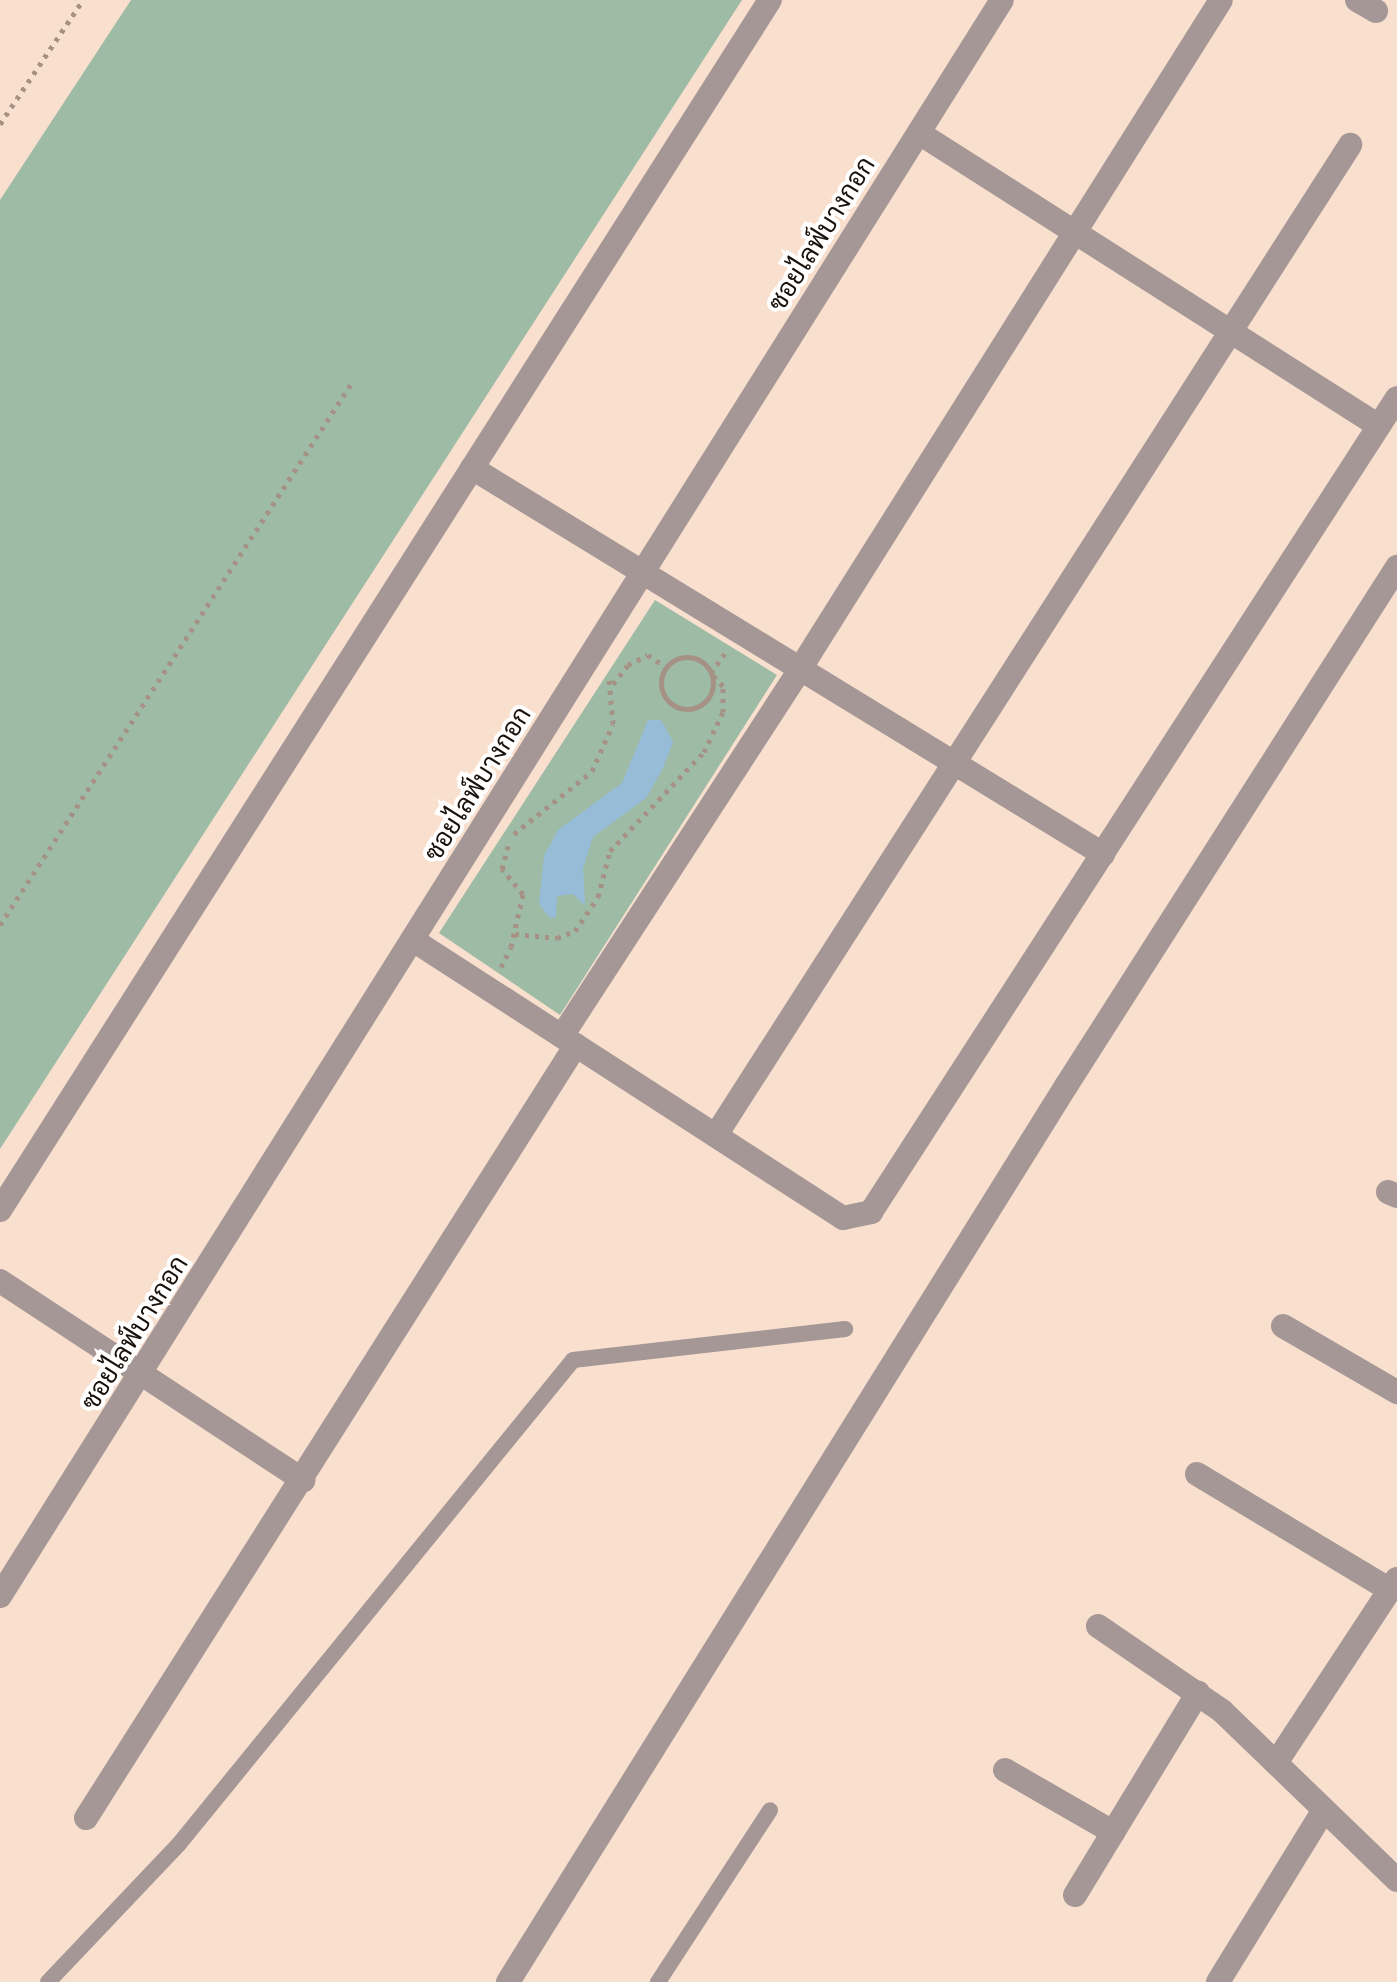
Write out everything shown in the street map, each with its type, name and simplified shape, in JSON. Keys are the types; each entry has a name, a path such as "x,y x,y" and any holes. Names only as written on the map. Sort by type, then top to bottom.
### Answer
{"street":[{"path":"0,1210 770,0"},
{"name":"ซอยไลฟ์บางกอก","path":"0,1596 141,1376 1002,0"},
{"path":"86,1818 303,1480 569,1040 1221,0"},
{"path":"919,133 1379,426"},
{"path":"716,1135 1350,145"},
{"path":"413,940 843,1218 871,1212 1397,398"},
{"path":"472,468 1103,854"},
{"path":"508,1982 1066,1086 1397,567"},
{"path":"0,1281 303,1480"},
{"path":"1283,1326 1397,1392"},
{"path":"1197,1474 1394,1584 1276,1763"},
{"path":"1098,1626 1198,1693 1276,1763 1397,1880"},
{"path":"1075,1895 1198,1693"},
{"path":"1005,1770 1113,1832"},
{"path":"1218,1982 1324,1810"}],"lane":[{"path":"48,1982 179,1844 573,1360 845,1329"},
{"path":"658,1982 770,1810"}],"path":[{"path":"0,124 83,0"},
{"path":"0,925 353,381"},
{"path":"515,934 557,938 575,931 598,897 610,851 704,752 723,712 723,686 711,673 691,658 667,668 662,683 666,699 688,709 709,697 711,673 740,632"},
{"path":"490,989 515,934 523,894 502,869 511,836 592,771 613,724 613,684 592,655"},
{"path":"613,684 628,665 648,655 667,668"}],"green space":[{"path":"131,0 742,0 0,1149 0,200"},
{"path":"655,600 777,675 560,1015 439,933"}],"water":[{"path":"648,720 661,720 673,742 663,768 646,798 593,837 583,868 585,906 573,894 557,896 556,917 550,918 539,904 544,856 558,830 622,783"}]}
